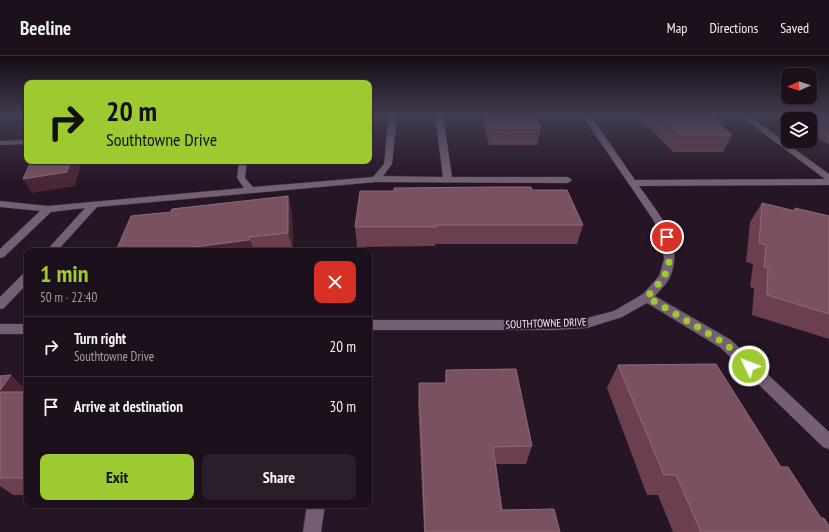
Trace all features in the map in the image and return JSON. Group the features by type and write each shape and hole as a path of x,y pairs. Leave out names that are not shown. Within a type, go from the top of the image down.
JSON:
{"street":[{"path":"376,179 388,164 390,137"},
{"path":"442,137 448,179"},
{"name":"SOUTHTOWNE DRIVE","path":"372,325 554,325 587,323 618,314 647,297 664,278 670,259 667,237 601,137"},
{"path":"773,137 829,178"},
{"path":"0,143 24,142"},
{"path":"242,164 240,178 251,191"},
{"path":"0,204 48,209 376,179 568,180"},
{"path":"632,183 829,182"},
{"path":"54,248 93,206"},
{"path":"0,255 48,209"},
{"path":"0,305 24,279"},
{"path":"647,297 726,344 829,442"},
{"path":"0,329 24,329"},
{"path":"312,532 316,508"}],"building":[{"path":"30,164 70,164 67,172 23,179"},
{"path":"531,187 532,190 567,190 583,225 436,225 436,227 355,227 360,191 394,191 394,188"},
{"path":"288,196 288,233 249,237 249,240 187,248 117,248 131,216 171,212 172,209"},
{"path":"762,203 795,211 795,208 829,216 829,314 767,295 768,268 764,267 766,245 759,243"},
{"path":"716,364 781,467 788,467 821,518 824,518 829,526 829,532 701,532 676,475 664,475 618,365"},
{"path":"516,369 532,446 493,447 502,510 554,509 560,532 425,532 419,383 446,383 446,370"},
{"path":"11,375 0,390 0,376"},
{"path":"0,392 24,392 24,478 0,478"}],"route":[{"path":"667,237 670,259 664,278 647,297 726,344 749,366"}]}
